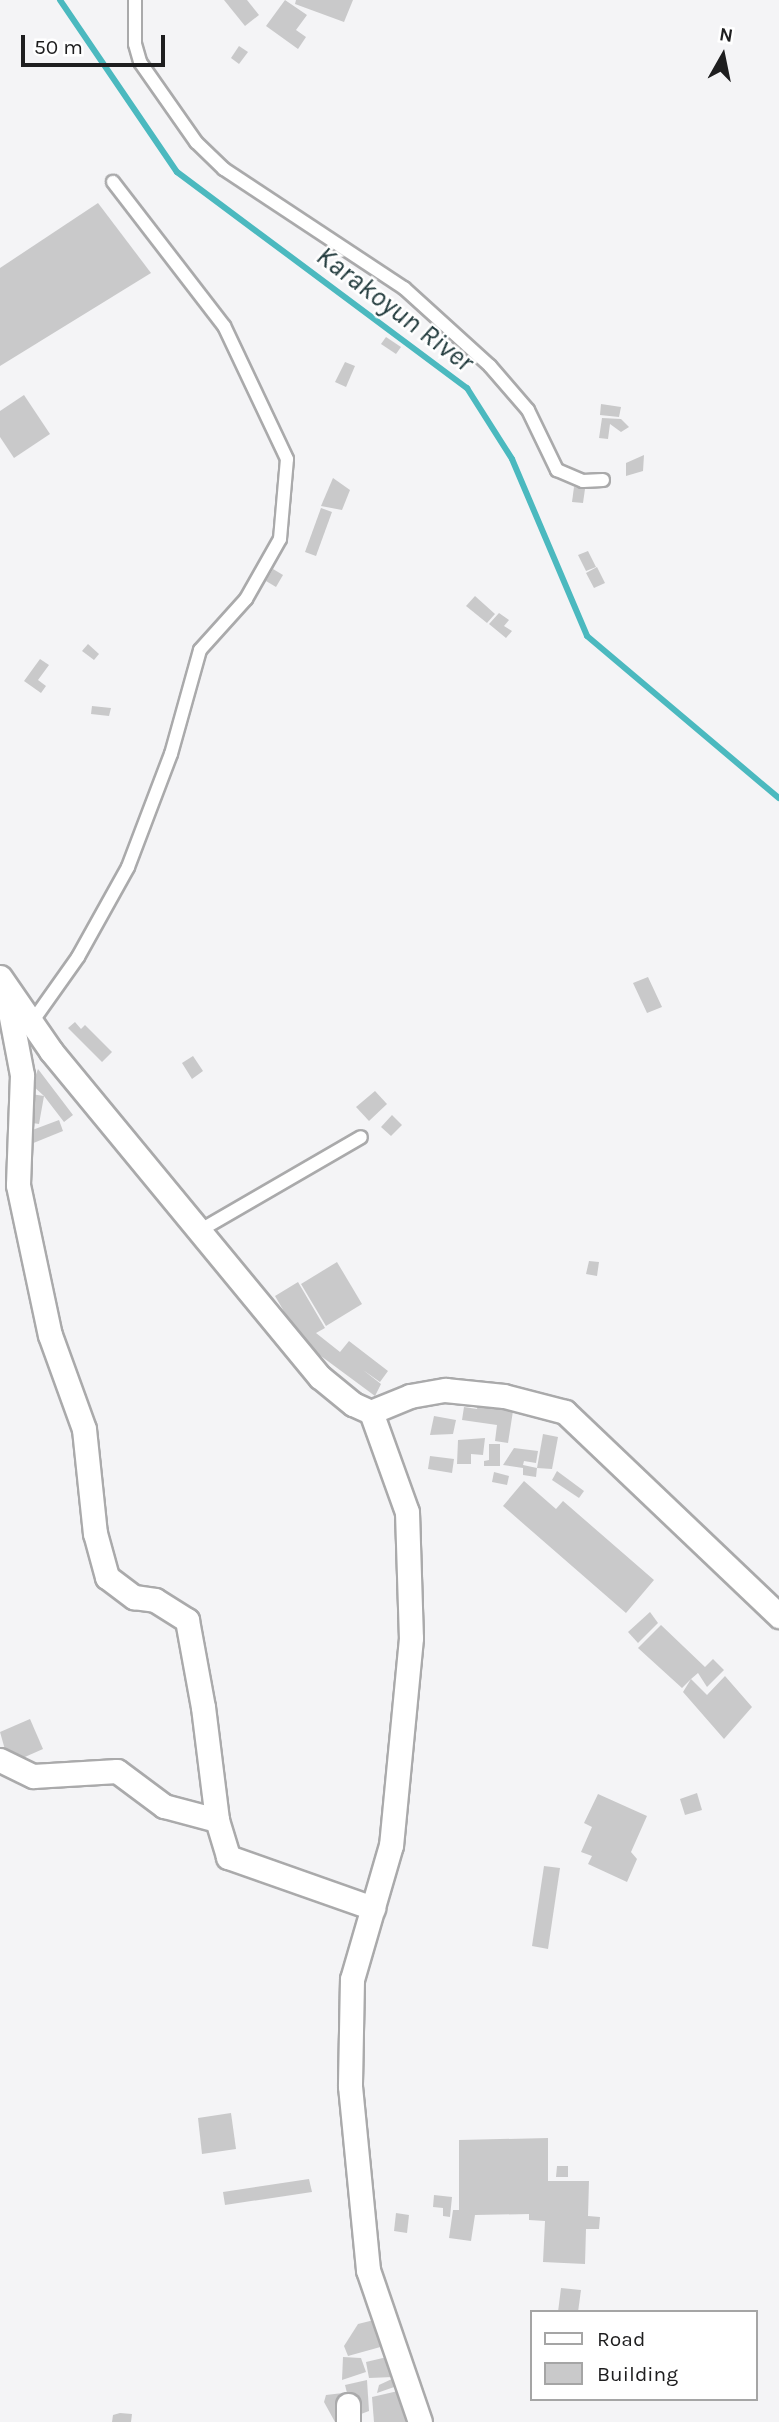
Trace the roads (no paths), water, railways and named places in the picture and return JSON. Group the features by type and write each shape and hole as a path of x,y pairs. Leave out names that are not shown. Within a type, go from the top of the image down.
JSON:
{"street":[{"path":"2,979 32,1022 320,1377 371,1412 407,1512 411,1638 391,1845 352,1979 350,2086 359,2210 368,2270 420,2422"},
{"path":"2,979 22,1075 18,1185 50,1335 84,1429 95,1533 107,1577 134,1597 155,1600 187,1620 204,1707 217,1820 228,1857 373,1908"},
{"path":"371,1412 410,1396 445,1390 504,1396 565,1412 779,1616"},
{"path":"0,1760 33,1776 117,1771 164,1805 217,1820"}],"lane":[{"path":"135,0 135,44 140,62 196,142 224,169 404,288 490,366 528,410 557,470 583,481 603,480"},
{"path":"32,1022 78,957 128,867 171,754 200,650 246,599 280,539 287,459 223,327 113,182"},
{"path":"199,1231 360,1137"}],"waterway":[{"name":"Karakoyun River","path":"60,0 177,172 467,388 512,459 587,636 779,798"}]}
